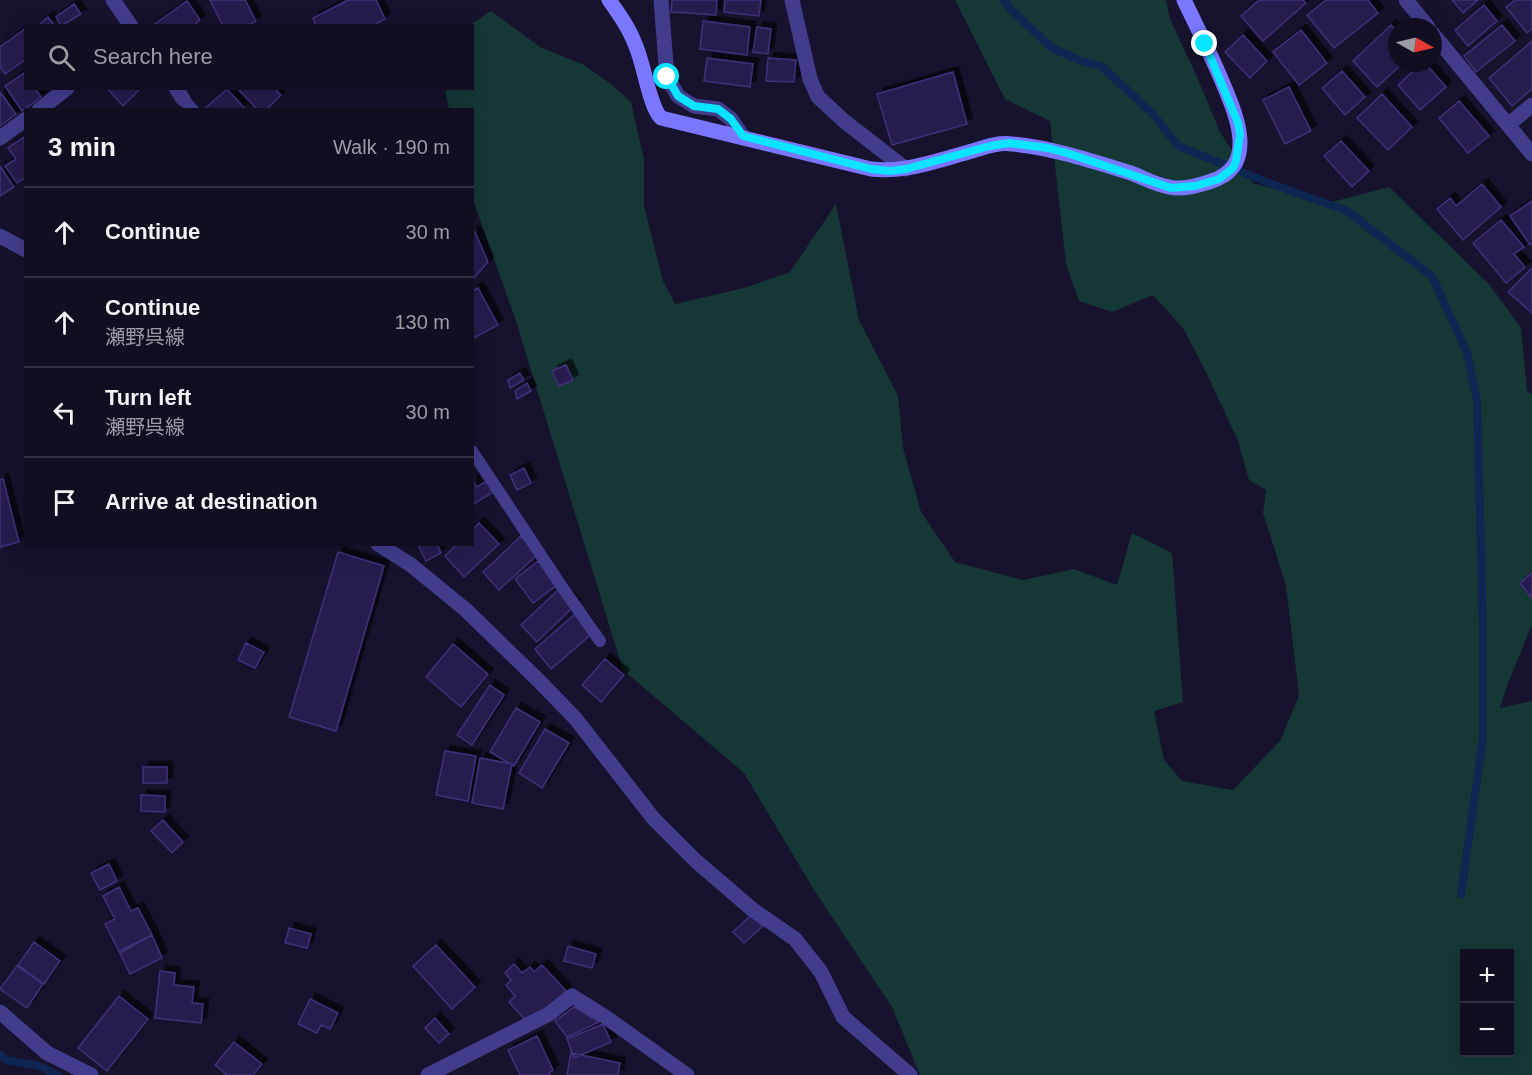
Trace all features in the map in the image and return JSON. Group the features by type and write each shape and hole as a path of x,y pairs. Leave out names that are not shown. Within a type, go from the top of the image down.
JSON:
{"main road":[{"path":"609,0 622,18 635,43 656,112 661,118 743,136 871,169 890,171 1009,143 1048,148 1171,188 1195,186 1219,179 1233,168 1240,147 1238,123 1185,0"}],"street":[{"path":"113,0 130,24"},
{"path":"661,0 667,77 678,96 694,106 718,109 731,119 743,136"},
{"path":"792,0 810,79 818,98 906,169"},
{"path":"1406,0 1421,18"},
{"path":"1442,44 1532,154"},
{"path":"42,108 64,90"},
{"path":"1508,125 1532,105"},
{"path":"0,138 24,120"},
{"path":"0,236 24,249"},
{"path":"381,546 411,565 466,610 539,681 575,718 653,818 696,861 753,910 795,939 821,972 843,1017 910,1075"},
{"path":"428,1075 549,1014 572,996 687,1075"},
{"path":"0,1012 47,1053 91,1075"}],"lane":[{"path":"474,454 600,640"}],"green space":[{"path":"955,0 1166,0 1170,19 1220,132 1253,183 1328,203 1389,187 1489,284 1521,328 1527,391 1532,394 1532,625 1500,708 1532,701 1532,1075 920,1075 892,1007 814,890 744,773 623,670 516,321 474,203 474,108 449,108 445,90 474,90 474,24 472,24 491,11 540,47 584,65 631,102 644,160 644,206 663,281 675,304 744,288 790,272 836,204 859,320 898,396 903,448 921,512 955,562 1023,580 1074,569 1117,585 1132,533 1172,553 1183,702 1154,711 1164,760 1182,781 1233,790 1280,741 1299,696 1286,585 1263,513 1266,490 1249,480 1238,441 1183,328 1153,295 1112,312 1079,301 1066,264 1050,121 1005,99"}],"building":[{"path":"210,0 245,0 256,21 251,24 222,24"},
{"path":"348,0 376,0 385,19 376,24 315,24 313,18"},
{"path":"672,0 717,0 716,15 671,12"},
{"path":"725,0 761,0 759,16 724,12"},
{"path":"1259,0 1303,0 1306,3 1263,41 1241,16"},
{"path":"1326,0 1368,0 1378,13 1334,48 1307,15"},
{"path":"1452,0 1478,0 1463,13"},
{"path":"1515,0 1532,0 1532,29 1527,33 1506,7"},
{"path":"187,1 200,20 195,24 155,24"},
{"path":"74,4 81,14 64,24 60,24 56,17"},
{"path":"1484,5 1497,21 1468,46 1455,30"},
{"path":"48,17 53,24 40,24"},
{"path":"703,21 750,27 747,55 700,49"},
{"path":"1502,25 1515,41 1476,72 1464,56"},
{"path":"757,27 771,29 768,54 753,52"},
{"path":"1388,28 1388,72 1393,72 1377,87 1353,61"},
{"path":"24,30 24,60 5,74 0,67 0,47"},
{"path":"1301,30 1327,63 1299,85 1273,52"},
{"path":"1243,35 1267,61 1250,78 1225,52"},
{"path":"1532,41 1532,89 1512,106 1489,78"},
{"path":"707,58 753,64 750,87 704,81"},
{"path":"768,58 796,60 794,82 766,81"},
{"path":"1342,71 1365,97 1345,115 1322,88"},
{"path":"953,72 967,124 892,145 877,94"},
{"path":"1412,72 1433,72 1446,87 1420,110 1398,85"},
{"path":"24,73 24,90 36,90 41,97 22,111 5,86"},
{"path":"1289,87 1311,131 1285,144 1263,100"},
{"path":"109,90 139,90 123,106"},
{"path":"228,90 244,108 205,108"},
{"path":"239,90 276,90 281,95 268,108 256,108"},
{"path":"0,92 16,114 0,126"},
{"path":"1382,94 1412,127 1388,150 1357,118"},
{"path":"1459,101 1489,136 1468,153 1439,118"},
{"path":"24,137 24,178 17,183 5,166 16,159 8,148"},
{"path":"1341,141 1369,171 1352,187 1324,156"},
{"path":"0,166 14,187 0,196"},
{"path":"1482,184 1501,207 1463,240 1437,209 1450,198 1456,206"},
{"path":"1532,201 1532,244 1530,245 1510,216"},
{"path":"1501,220 1524,247 1514,254 1525,267 1506,283 1473,243"},
{"path":"474,232 475,232 488,262 474,278"},
{"path":"1532,268 1532,313 1508,292"},
{"path":"478,288 498,325 474,338 474,290"},
{"path":"566,365 573,380 559,386 552,371"},
{"path":"520,373 524,380 510,388 508,380"},
{"path":"527,383 531,391 517,399 515,391"},
{"path":"524,468 531,483 517,490 510,475"},
{"path":"3,479 19,542 0,547 0,480"},
{"path":"488,480 495,491 474,504 474,483 477,487"},
{"path":"479,523 499,544 464,577 445,556 455,546 474,546 474,528"},
{"path":"521,536 538,554 499,590 483,572"},
{"path":"438,546 441,553 426,561 419,547"},
{"path":"338,552 384,566 336,731 289,717"},
{"path":"538,561 557,585 533,603 515,579"},
{"path":"1532,573 1532,598 1520,583"},
{"path":"559,589 575,605 537,642 521,625"},
{"path":"576,613 593,633 551,669 535,649"},
{"path":"246,643 264,652 255,668 238,660"},
{"path":"453,644 488,674 461,707 426,677"},
{"path":"605,659 624,675 601,702 582,685"},
{"path":"490,685 504,695 472,745 457,735"},
{"path":"516,708 540,722 514,766 490,752"},
{"path":"545,729 569,743 542,788 519,773"},
{"path":"445,751 476,756 468,801 436,795"},
{"path":"480,758 512,764 503,809 472,803"},
{"path":"143,767 167,767 167,783 143,783"},
{"path":"141,795 165,796 165,812 141,811"},
{"path":"163,820 183,842 172,853 151,831"},
{"path":"109,864 117,881 100,890 91,873"},
{"path":"119,887 131,911 138,908 152,935 120,953 105,924 115,919 103,896"},
{"path":"752,914 763,926 744,943 733,932"},
{"path":"289,928 311,934 307,948 285,943"},
{"path":"152,935 162,958 130,974 119,951"},
{"path":"34,942 60,961 44,984 18,965"},
{"path":"436,945 475,987 452,1009 413,966"},
{"path":"568,946 596,954 592,968 564,961"},
{"path":"514,964 522,973 530,967 534,972 542,965 566,991 530,1025 509,1002 515,996 506,985 511,980 505,973"},
{"path":"17,966 43,984 27,1008 0,989"},
{"path":"160,971 175,973 174,985 194,987 192,1003 203,1004 201,1023 155,1018"},
{"path":"119,996 148,1019 107,1071 78,1048"},
{"path":"310,999 338,1013 330,1029 321,1025 317,1033 298,1024"},
{"path":"574,1007 599,1022 567,1037 555,1021"},
{"path":"435,1018 449,1034 439,1043 425,1028"},
{"path":"603,1024 611,1042 574,1058 567,1039"},
{"path":"537,1036 553,1070 549,1073 550,1075 520,1075 508,1050"},
{"path":"234,1042 262,1064 253,1075 227,1075 215,1065"},
{"path":"571,1053 620,1063 618,1075 567,1075"}],"waterway":[{"path":"1004,0 1010,9 1052,48 1079,60 1101,66 1153,114 1178,146 1347,211 1432,276 1467,353 1477,400 1483,629 1483,738 1461,894"},
{"path":"0,1055 7,1060 39,1066 57,1075"}],"route":[{"path":"667,77 678,96 694,106 718,109 731,119 743,136 871,169 890,171 906,169 1009,143 1048,148 1103,164 1160,185 1185,188 1219,179 1233,168 1240,147 1238,123 1205,44"}]}
